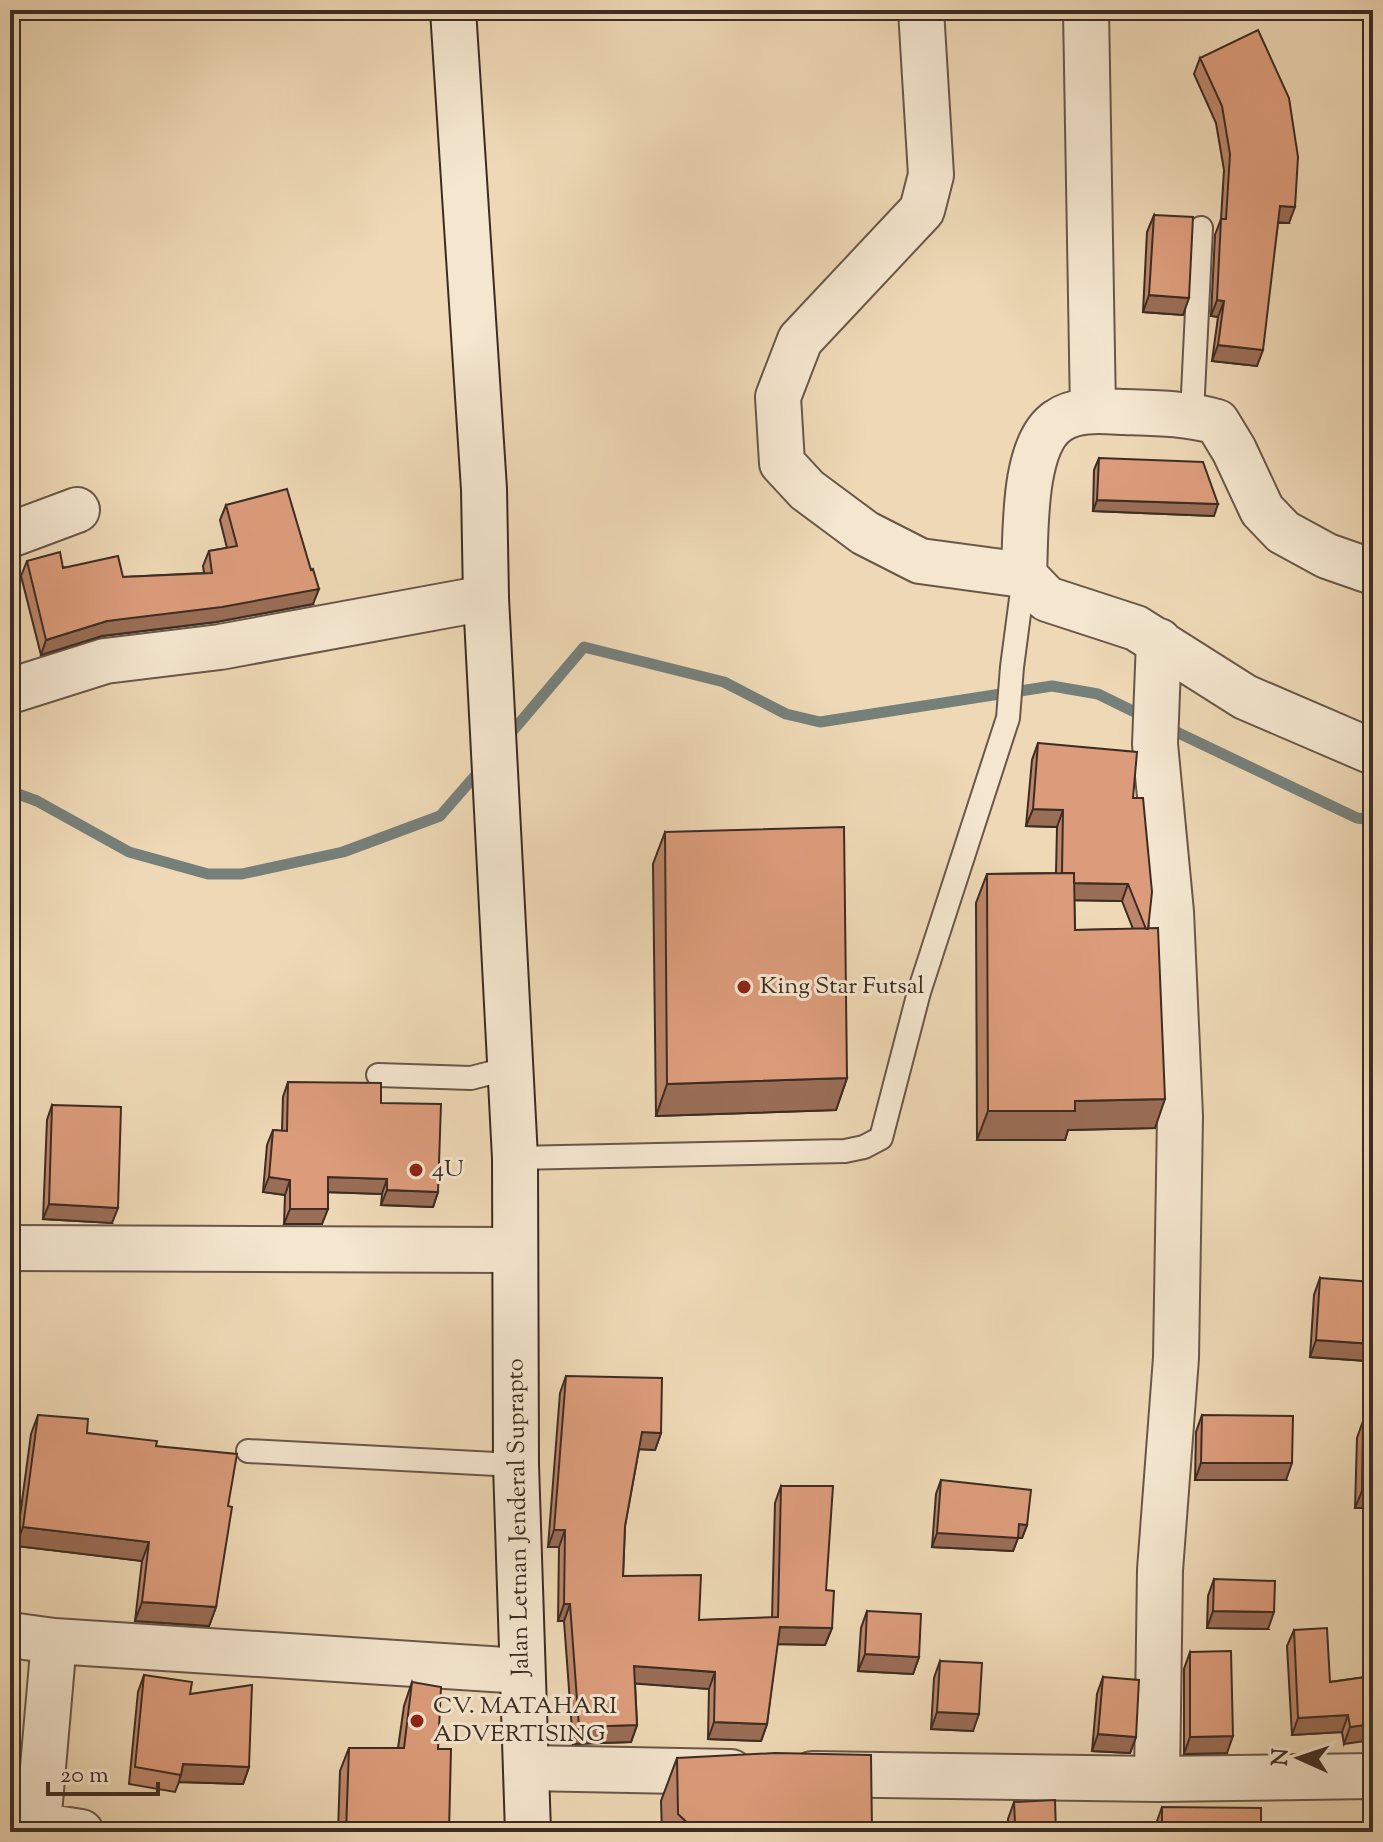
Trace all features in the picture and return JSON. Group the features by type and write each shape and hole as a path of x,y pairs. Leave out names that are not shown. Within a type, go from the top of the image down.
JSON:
{"street":[{"name":"Jalan Letnan Jenderal Suprapto","path":"453,10 484,489 486,598 515,1158 516,1465 528,1832"},
{"path":"921,10 931,175 922,210 800,340 778,397 782,463 807,490 865,533 920,561 1024,575 1047,599 1124,623 1159,641 1208,676 1245,697 1373,752"},
{"path":"1086,10 1093,411"},
{"path":"1024,575 1027,512 1034,462 1041,441 1059,420 1072,414 1093,411 1192,414 1217,422 1262,510 1283,532 1327,556 1373,572"},
{"path":"10,535 77,510"},
{"path":"10,691 105,661 220,647 486,598"},
{"path":"1157,1779 1160,1570 1176,1358 1180,1116 1171,912 1155,744 1159,641"},
{"path":"10,1248 515,1250"},
{"path":"10,1635 54,1641 522,1671"},
{"path":"54,1641 24,1823 81,1832"},
{"path":"527,1768 1157,1779 1373,1776"}],"lane":[{"path":"1192,414 1201,228"},
{"path":"515,1158 845,1151 864,1147 881,1138 919,992 1008,718 1024,575"},
{"path":"378,1075 471,1078 510,1068"},
{"path":"248,1451 516,1465"}],"building":[{"path":"1258,30 1289,98 1298,157 1295,207 1280,206 1263,350 1218,345 1224,301 1217,300 1221,219 1226,219 1230,154 1222,106 1200,58"},
{"path":"1154,215 1193,217 1189,298 1149,295"},
{"path":"1099,458 1203,462 1218,504 1097,500"},
{"path":"287,489 319,589 222,607 107,621 46,640 27,561 60,552 63,568 118,556 123,577 212,573 209,551 237,546 226,505"},
{"path":"1038,743 1137,752 1133,798 1143,798 1152,892 1148,929 1128,884 1074,883 1074,873 1062,873 1063,810 1033,809"},
{"name":"King Star Futsal","path":"844,827 847,1078 667,1084 665,832"},
{"path":"1074,873 1075,930 1158,928 1165,1099 1075,1101 1075,1111 988,1111 987,874"},
{"path":"288,1082 381,1083 381,1103 441,1104 438,1192 387,1190 387,1179 328,1177 328,1209 290,1209 290,1180 269,1177 273,1130 287,1131"},
{"path":"52,1105 121,1107 118,1208 49,1204"},
{"path":"1320,1278 1373,1282 1373,1344 1316,1340"},
{"path":"566,1376 662,1378 661,1433 642,1432 625,1526 623,1576 701,1575 699,1620 778,1617 781,1486 833,1486 826,1590 834,1591 832,1628 780,1627 767,1724 714,1722 715,1672 634,1666 637,1725 579,1727 570,1604 564,1604 565,1530 554,1530"},
{"path":"38,1415 88,1419 87,1433 157,1441 156,1446 237,1454 216,1607 142,1602 149,1542 23,1527"},
{"path":"1202,1415 1293,1416 1292,1463 1201,1463"},
{"path":"1363,1421 1373,1421 1373,1491 1362,1491"},
{"path":"941,1480 1031,1490 1027,1525 1019,1524 1018,1538 937,1533"},
{"path":"1214,1579 1275,1581 1274,1612 1213,1611"},
{"path":"867,1611 921,1614 919,1657 865,1654"},
{"path":"1327,1628 1330,1682 1373,1676 1373,1724 1350,1727 1348,1715 1298,1718 1294,1630"},
{"path":"1231,1651 1233,1736 1190,1737 1190,1652"},
{"path":"940,1661 982,1663 979,1714 937,1712"},
{"path":"144,1675 192,1682 190,1694 252,1685 249,1767 183,1764 181,1775 135,1767"},
{"path":"1103,1677 1139,1680 1136,1737 1098,1734"},
{"path":"412,1682 441,1687 438,1749 451,1749 449,1832 346,1832 349,1748 404,1748"},
{"path":"775,1753 871,1755 872,1832 697,1832 678,1814 677,1758"},
{"path":"1055,1800 1056,1832 937,1832 937,1822 1015,1823 1014,1802"},
{"path":"1162,1807 1261,1808 1261,1832 1162,1832"}],"waterway":[{"path":"505,740 584,647 724,682 786,714 820,722 1052,686 1098,694 1147,718"},
{"path":"1166,727 1357,818 1373,820"},
{"path":"10,791 37,801 129,852 208,874 242,874 343,852 440,816 481,769"}],"place":[{"name":"King Star Futsal","path":"744,987"},
{"name":"4U","path":"416,1170"},
{"name":"CV. MATAHARI ADVERTISING","path":"417,1721"}]}
